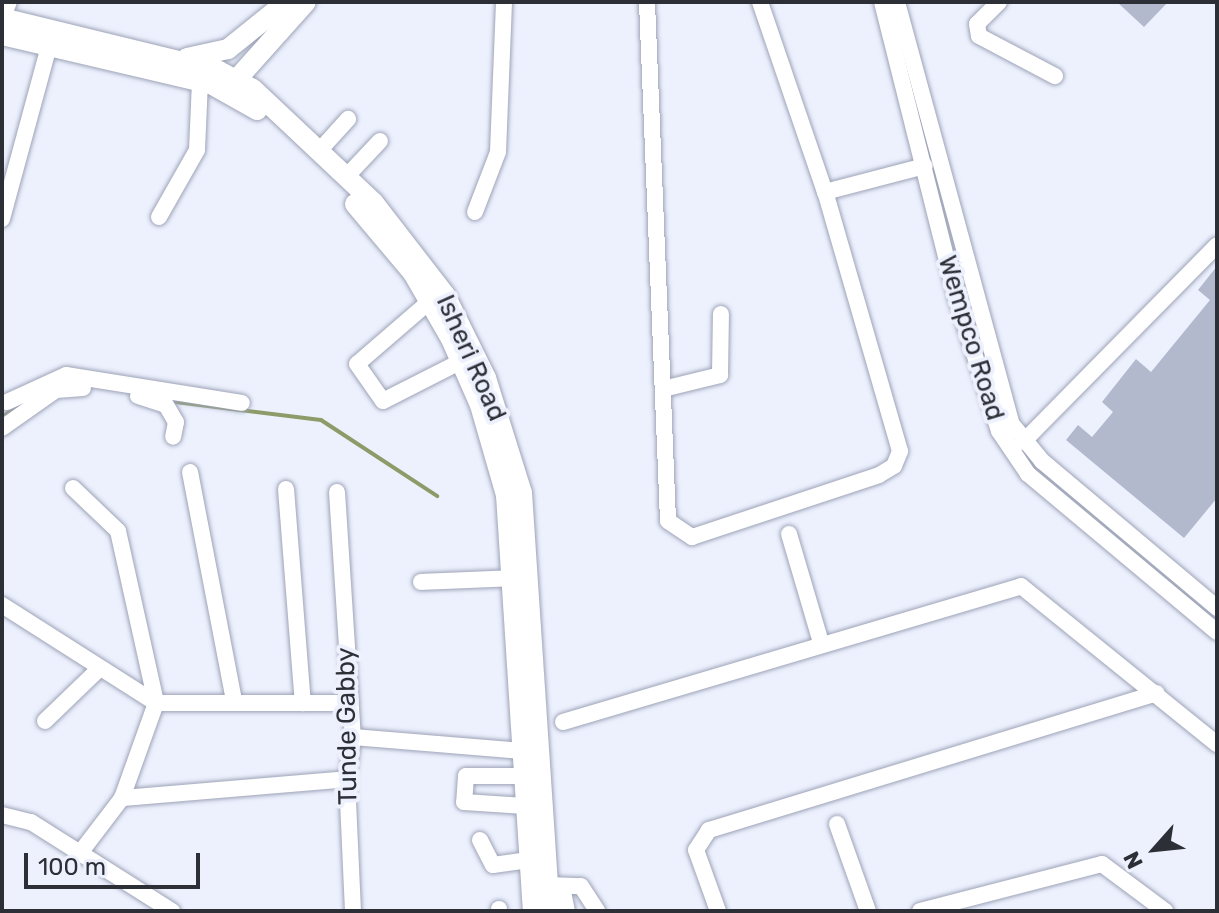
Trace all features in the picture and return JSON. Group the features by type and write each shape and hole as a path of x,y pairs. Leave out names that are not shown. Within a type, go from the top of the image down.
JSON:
{"main road":[{"path":"218,81 306,2"},
{"path":"218,81 286,3"},
{"path":"167,58 214,56 286,3"},
{"name":"Isheri Road","path":"2,18 167,58 218,81 320,150 399,231 445,295 508,443 530,561 555,886 550,911"},
{"name":"Isheri Road","path":"2,35 218,81 269,120 364,212 430,301 462,361 506,495 515,578 533,911"}],"street":[{"path":"2,18 9,2"},
{"path":"475,212 498,152 504,2"},
{"path":"648,2 668,521 682,535 782,508 894,466 900,451 825,192 760,2"},
{"name":"Wempco Road","path":"882,2 925,166 964,295 994,377 1023,442 1217,608"},
{"name":"Wempco Road","path":"897,2 984,393 1013,456 1217,632"},
{"path":"999,2 977,24 979,36 1055,76"},
{"path":"2,219 49,46"},
{"path":"159,217 197,150 218,81"},
{"path":"320,150 348,119"},
{"path":"347,176 380,141"},
{"path":"825,192 925,166"},
{"path":"1023,442 1217,245"},
{"path":"430,301 357,364 383,401 462,361"},
{"path":"663,389 720,375 721,314"},
{"path":"2,428 10,405 66,375 242,403"},
{"path":"10,405 69,386 131,394 166,405 176,422 173,437"},
{"path":"190,472 234,700"},
{"path":"73,488 118,531 156,703 122,798 80,853"},
{"path":"286,489 303,703"},
{"name":"Tunde Gabby","path":"337,492 353,737 347,779 353,911"},
{"path":"789,534 821,643"},
{"path":"421,582 515,578"},
{"path":"563,722 1021,586 1217,744"},
{"path":"2,605 97,671 156,703 234,700 349,703"},
{"path":"45,721 97,671"},
{"path":"718,911 696,850 709,830 1156,693"},
{"path":"353,737 522,751"},
{"path":"524,776 466,776 464,802 525,806"},
{"path":"122,798 347,779"},
{"path":"2,815 31,822 172,911"},
{"path":"837,824 868,911"},
{"path":"480,840 493,865 529,860"},
{"path":"920,911 1102,864 1165,911"},
{"path":"567,911 555,886 584,888 597,911"}],"building":[{"path":"1117,2 1168,2 1144,27"},
{"path":"1217,266 1217,498 1184,538 1066,440 1078,425 1092,437 1113,412 1102,402 1136,359 1151,372 1210,300 1198,290"}],"waterway":[{"path":"168,401 321,420 437,496"},
{"path":"2,417 20,404"}]}
